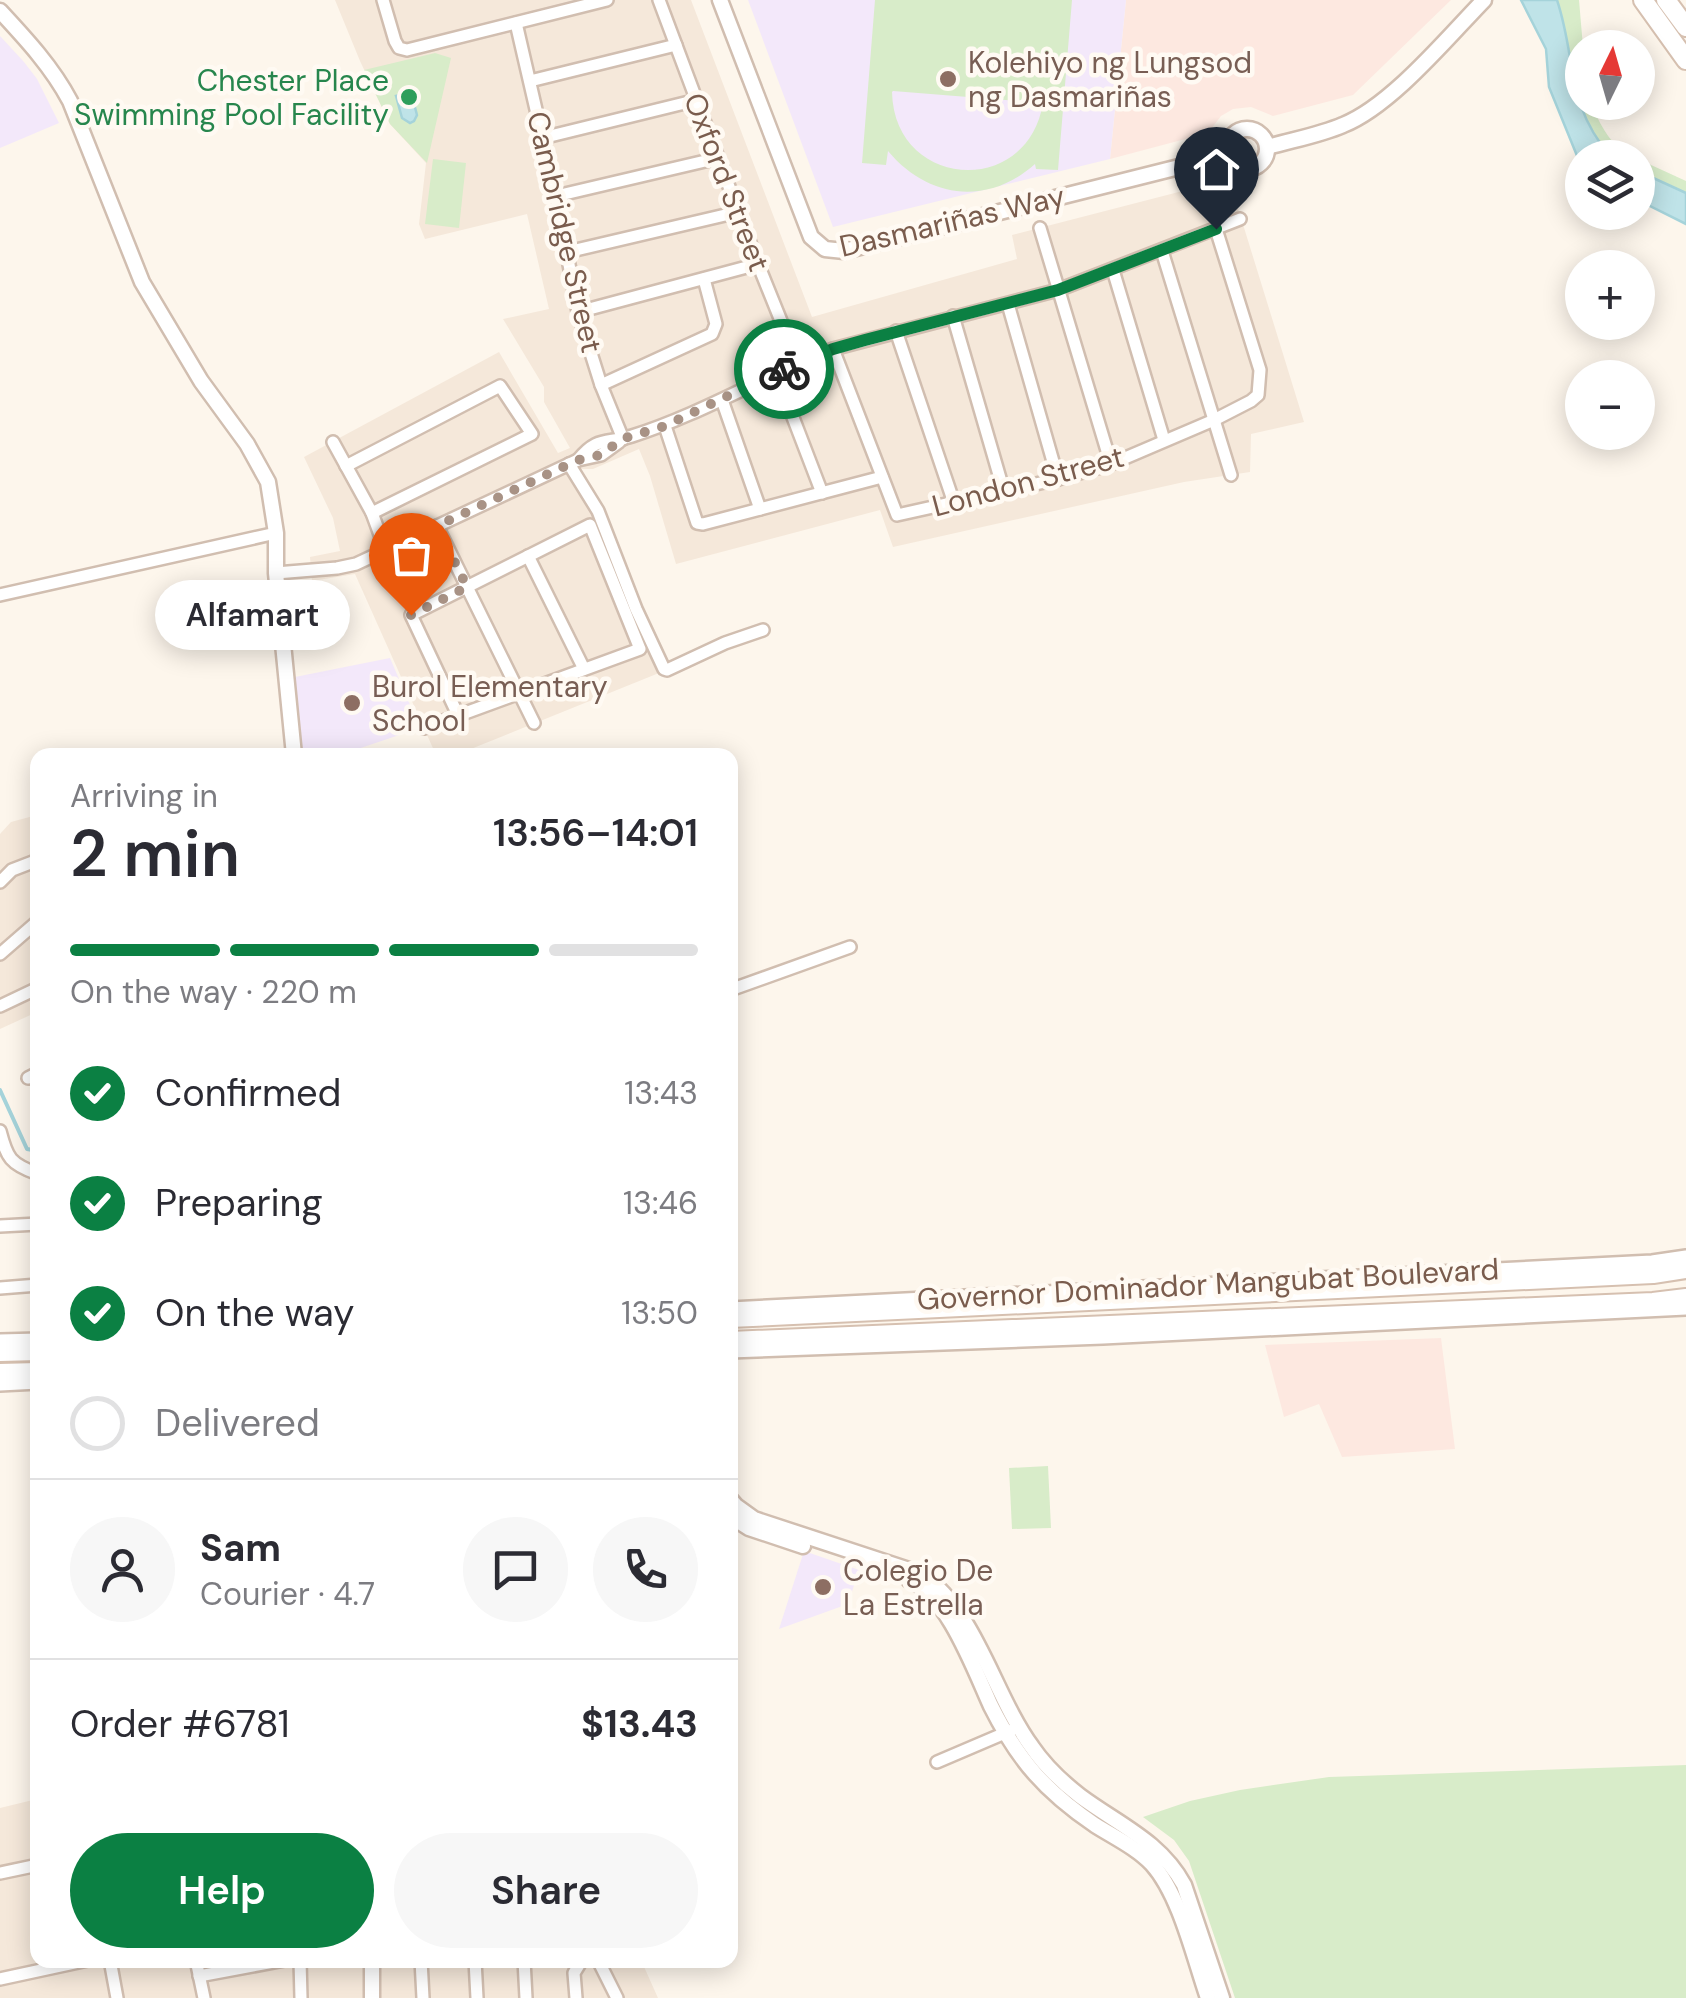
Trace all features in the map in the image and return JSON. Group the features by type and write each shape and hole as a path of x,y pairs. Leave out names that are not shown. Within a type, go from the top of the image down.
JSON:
{"main road":[{"path":"1643,0 1686,60"},
{"path":"1666,0 1686,27"},
{"name":"Governor Dominador Mangubat Boulevard","path":"738,1318 1653,1274 1686,1269"},
{"name":"Governor Dominador Mangubat Boulevard","path":"738,1341 1686,1298"},
{"path":"940,1308 941,1332"},
{"path":"0,1352 30,1351"},
{"path":"0,1373 30,1372"}],"street":[{"path":"383,0 394,40 399,48 407,50 607,0"},
{"name":"Oxford Street","path":"659,0 798,363"},
{"name":"Dasmariñas Way","path":"720,0 811,237 825,250 844,251 1227,155"},
{"path":"1268,147 1343,125 1371,110 1484,1"},
{"path":"0,11 47,63 70,101 142,282 268,482 276,533 276,572 293,748"},
{"name":"Cambridge Street","path":"516,23 578,312 622,439"},
{"path":"530,81 676,44"},
{"path":"542,138 697,100"},
{"path":"1246,129 1263,136 1268,147 1260,166 1247,170 1235,166 1227,155 1230,138 1246,129"},
{"path":"556,196 718,158"},
{"path":"567,252 738,212"},
{"path":"276,572 356,564 573,462 596,444 665,426 833,349 1058,290 1240,219"},
{"path":"1040,228 1111,464"},
{"name":"London Street","path":"882,477 896,515 1111,464 1252,401 1258,395 1260,370 1216,229"},
{"path":"1162,250 1231,475"},
{"path":"578,312 758,264"},
{"path":"1113,270 1164,440"},
{"path":"601,385 712,334 716,324 704,279"},
{"path":"1008,304 1058,479"},
{"path":"953,316 1004,492"},
{"path":"896,331 954,503"},
{"path":"665,426 697,523 882,477 833,349"},
{"path":"776,373 822,493"},
{"path":"346,466 500,386 532,434 372,514"},
{"path":"722,400 760,509"},
{"path":"333,442 372,514 386,551"},
{"path":"573,462 598,511 664,669 763,630"},
{"path":"424,728 640,649 590,525 411,615 458,715"},
{"path":"437,526 534,723"},
{"path":"0,594 276,533"},
{"path":"528,556 584,669"},
{"path":"0,882 12,870 30,863"},
{"path":"0,954 30,928"},
{"path":"738,987 850,947"},
{"path":"0,1006 30,992"},
{"path":"0,1131 6,1155 20,1168"},
{"path":"1,1168 30,1171"},
{"path":"0,1226 30,1224"},
{"name":"Governor Dominador Mangubat Boulevard","path":"738,1308 1652,1261 1686,1256"},
{"path":"0,1288 30,1285"},
{"name":"Governor Dominador Mangubat Boulevard","path":"738,1352 1686,1309"},
{"path":"0,1340 30,1339"},
{"path":"0,1385 30,1384"},
{"path":"738,1507 754,1519 921,1574 936,1585 968,1628 1030,1746 1056,1776 1170,1861 1184,1885 1222,1998"},
{"path":"738,1521 918,1583 929,1592 956,1633 1018,1754 1045,1786 1149,1860 1161,1875 1172,1893 1208,1998"},
{"path":"937,1762 1020,1727"},
{"path":"0,1873 30,1867"},
{"path":"0,1978 49,1968"},
{"path":"111,1968 117,1998"},
{"path":"198,1968 204,1998"},
{"path":"200,1976 238,1968"},
{"path":"300,1968 302,1998"},
{"path":"372,1968 372,1998"},
{"path":"421,1968 423,1998"},
{"path":"475,1968 477,1998"},
{"path":"524,1968 526,1998"},
{"path":"576,1998 577,1968"},
{"path":"602,1968 618,1998"}],"shaded area":[{"path":"335,0 691,0 812,317 1017,259 1012,235 1229,179 1304,422 1251,434 1250,472 1184,482 893,547 880,510 676,564 639,449 593,469 581,469 568,477 594,513 659,673 473,748 433,748 355,574 312,581 310,557 340,551 333,518 304,457 499,352 558,453 570,448 544,402 544,387 503,319 549,309 527,214 425,239 419,224 426,163 390,124"},
{"name":"Kolehiyo ng Lungsod ng Dasmariñas","path":"748,0 1126,0 1110,159 833,227"},
{"path":"1126,0 1451,0 1353,95 1273,116 1251,107 1233,109 1221,116 1208,133 1110,159"},
{"path":"0,36 37,79 59,123 0,148"},
{"name":"Burol Elementary School","path":"390,658 420,728 361,748 302,748 290,678"},
{"path":"30,817 30,1015 0,1029 0,834 11,822"},
{"path":"1441,1338 1455,1449 1342,1457 1319,1404 1284,1417 1265,1345"},
{"name":"Colegio De La Estrella","path":"804,1551 859,1570 848,1604 779,1629"},
{"path":"30,1801 30,1968 645,1968 658,1998 0,1998 0,1808"}],"green space":[{"path":"875,0 1072,0 1058,170 1036,169 1035,164 998,186 959,191 921,179 888,151 886,165 862,163","holes":["893,91 1043,103 1032,134 1013,155 989,167 962,170 936,163 914,148 898,124"]},
{"path":"1557,0 1579,0 1582,30 1565,30 1565,39"},
{"name":"Chester Place Swimming Pool Facility","path":"435,53 451,58 427,163 390,124 364,70"},
{"path":"1587,120 1599,120 1611,140 1596,138"},
{"path":"433,159 466,163 459,228 425,224"},
{"path":"1655,167 1686,181 1686,193 1655,179"},
{"path":"1048,1466 1051,1528 1012,1529 1009,1468"},
{"path":"1686,1765 1686,1998 1235,1998 1189,1861 1174,1840 1143,1817 1240,1790 1329,1777"}],"water":[{"path":"1521,0 1557,0 1565,33 1565,120 1587,120 1598,140 1571,140 1549,87 1546,49"},
{"path":"411,92 417,115 410,123 402,118 396,96"},
{"path":"1655,179 1686,193 1686,224 1655,208"}],"waterway":[{"path":"0,1090 30,1150"}],"way so far":[{"path":"411,615 467,587 437,526 578,460 595,458 622,439 665,426 784,369"}],"place":[{"name":"Kolehiyo ng Lungsod ng Dasmariñas","path":"948,79"},
{"name":"Chester Place Swimming Pool Facility","path":"409,97"},
{"name":"Alfamart","path":"411,615"},
{"name":"Burol Elementary School","path":"352,703"},
{"name":"Colegio De La Estrella","path":"823,1587"}],"route":[{"path":"784,369 833,349 1058,290 1216,229"}]}
